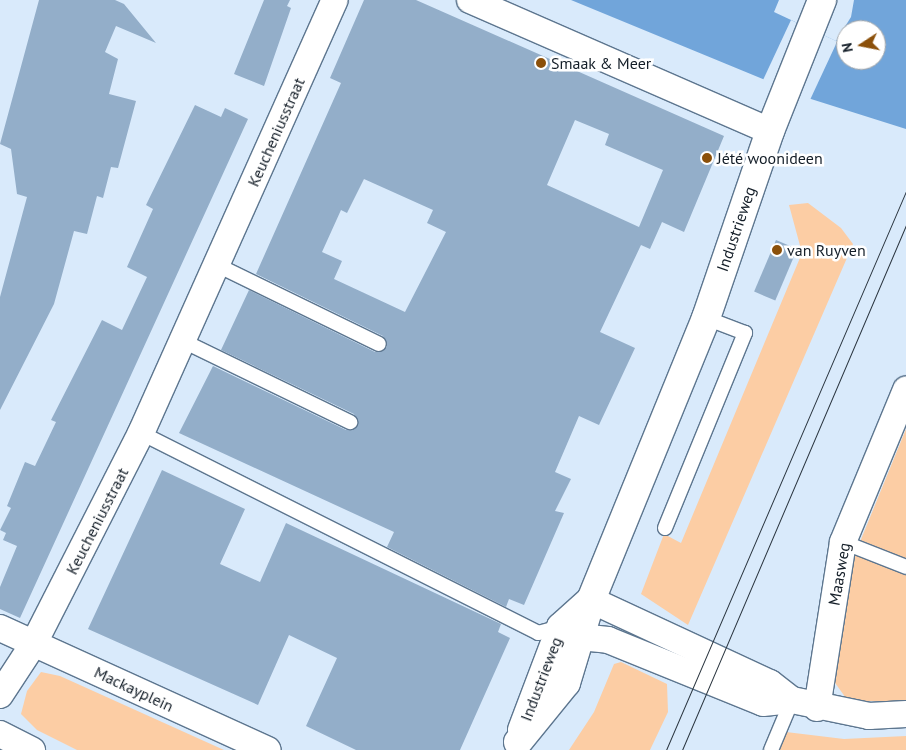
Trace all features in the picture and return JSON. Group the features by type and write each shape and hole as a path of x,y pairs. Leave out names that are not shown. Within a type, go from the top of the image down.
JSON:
{"main road":[{"path":"813,30 822,0"},
{"path":"813,30 832,0"},
{"name":"Industrieweg","path":"516,746 561,692 571,632 591,600 706,318 770,131 813,30"}],"street":[{"name":"Keucheniusstraat","path":"0,695 34,643 142,433 335,0"},
{"path":"470,0 770,131"},
{"name":"Maasweg","path":"818,708 843,542 906,390"},
{"path":"591,600 770,683 792,700 818,708 869,716 906,714"},
{"name":"Mackayplein","path":"0,628 268,750"},
{"path":"571,632 608,640 762,703 792,700"},
{"path":"0,734 32,750"}],"lane":[{"path":"217,264 379,344"},
{"path":"665,528 745,333 706,318"},
{"path":"182,342 350,422"},
{"path":"142,433 538,633 571,632"},
{"path":"843,542 906,567"},
{"path":"771,750 792,700"}],"shaded area":[{"path":"808,203 841,228 853,244 688,625 641,594 664,534 681,543 802,253 789,205"},
{"path":"906,429 906,701 848,701 833,680 853,559"},
{"path":"621,662 667,684 668,712 650,750 569,750 594,712 614,664"},
{"path":"41,672 60,676 224,750 77,750 37,730 21,714 27,691"},
{"path":"786,732 844,739 906,736 906,750 777,750"}],"water":[{"path":"571,0 779,0 774,12 836,41 836,70 886,70 886,20 849,20 854,0 906,0 906,129 811,99"}],"pier":[{"path":"791,20 836,41 809,102 763,81"}],"building":[{"path":"39,0 115,0 124,4 156,43 116,26 105,52 118,59 109,94 136,101 118,168 111,167 103,198 97,196 87,234 74,231 54,304 0,410 0,297 27,197 17,194 11,149 0,144"},
{"path":"264,0 290,0 287,6 291,8 264,86 234,74"},
{"path":"364,0 416,0 724,136 684,232 662,222 650,249 641,245 600,332 635,348 599,425 579,416 555,472 571,479 555,511 564,513 524,605 509,599 506,607 387,547 394,532 179,433 213,366 346,430 358,425 354,414 221,350 249,290 375,352 387,347 383,336 256,274 341,83 330,78","holes":["575,120 609,134 605,145 663,170 639,227 547,185","364,179 433,210 427,223 446,232 405,312 334,279 342,261 322,252 341,210 347,213"]},
{"path":"195,105 221,117 225,108 248,119 20,618 0,609 0,587 17,546 3,540 6,533 0,530 11,508 7,506 25,462 35,466 56,422 51,420 102,320 122,330 147,277 127,267 153,209 146,205"},
{"path":"776,240 797,249 775,301 754,292"},
{"path":"162,470 245,509 220,564 260,582 286,523 501,624 498,632 510,638 460,750 356,750 306,726 337,658 289,635 258,705 88,629"}],"tram line":[{"path":"666,750 906,191"},
{"path":"682,750 906,225"}],"place":[{"name":"Smaak & Meer","path":"541,63"},
{"name":"Jété woonideen","path":"707,158"},
{"name":"van Ruyven","path":"777,250"}]}
